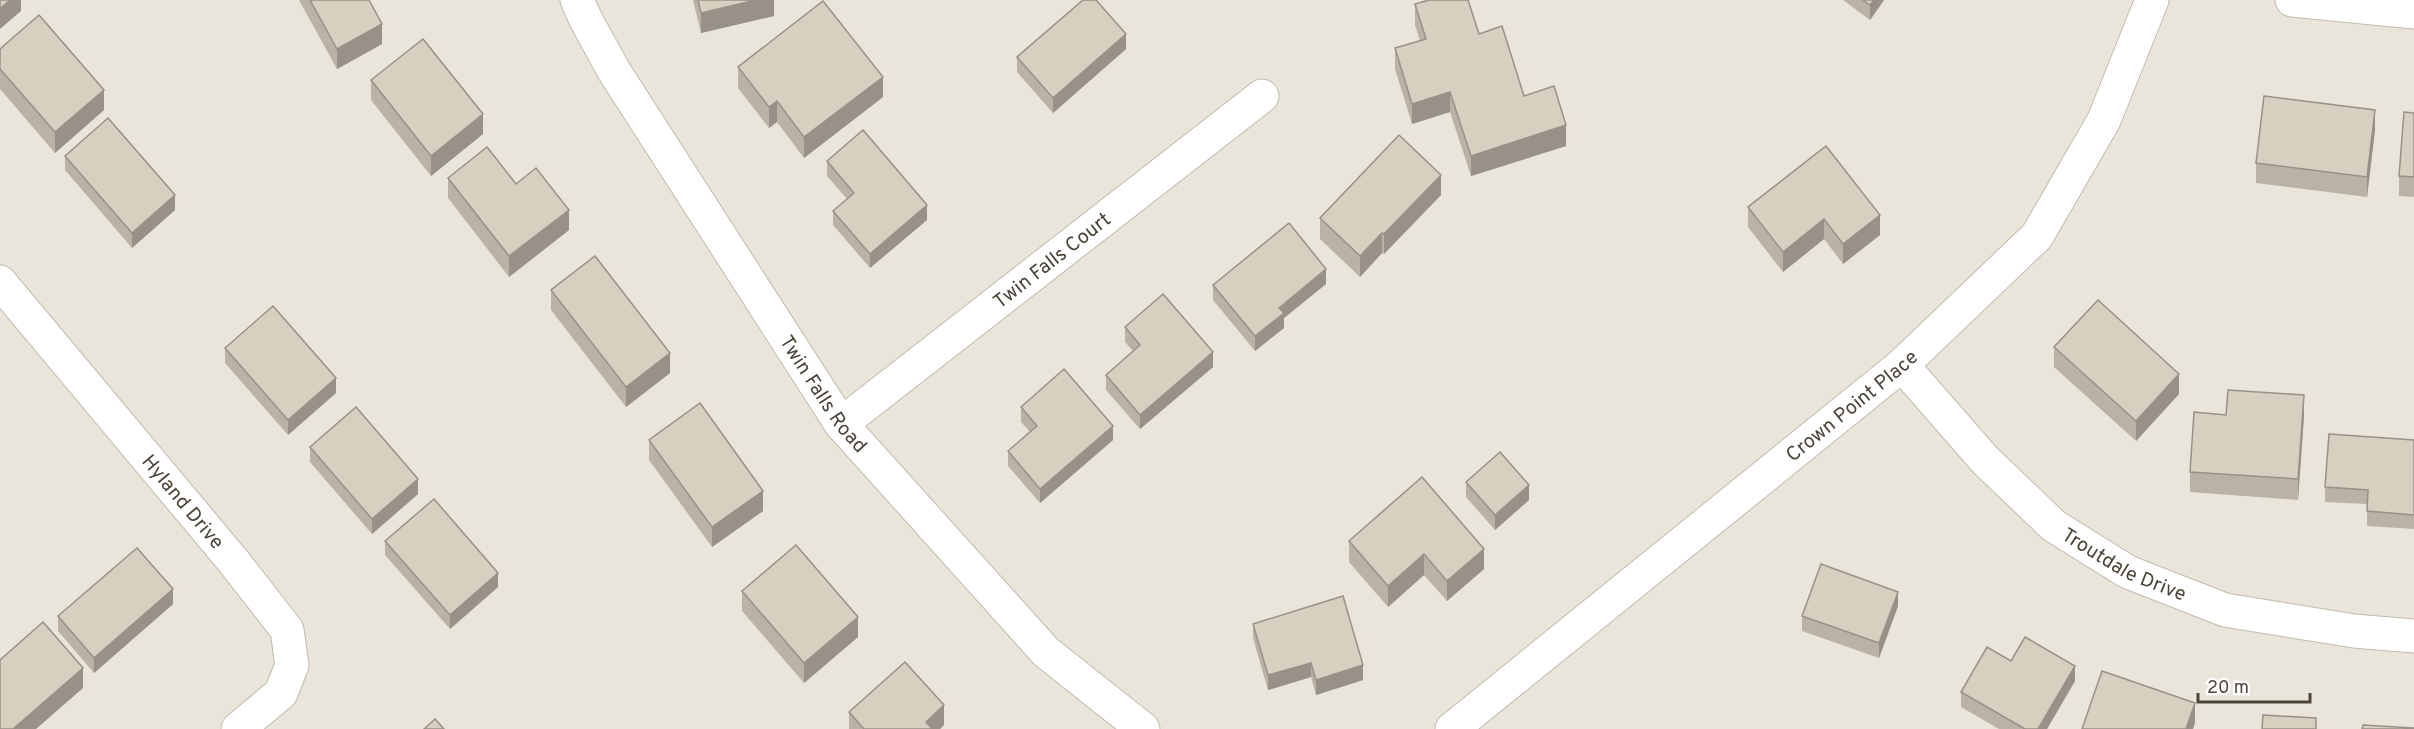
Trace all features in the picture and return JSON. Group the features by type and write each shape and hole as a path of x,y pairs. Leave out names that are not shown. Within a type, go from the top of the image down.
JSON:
{"street":[{"name":"Twin Falls Road","path":"578,0 585,20 614,71 841,424 1046,652 1143,729"},
{"name":"Crown Point Place","path":"1452,729 1902,366 2037,236 2104,120 2152,0"},
{"path":"2292,0 2414,12"},
{"name":"Twin Falls Court","path":"841,424 1262,96"},
{"name":"Hyland Drive","path":"0,282 234,562 287,630 292,665 281,693 238,729"},
{"name":"Troutdale Drive","path":"1902,366 1984,460 2054,526 2128,572 2225,610 2354,631 2414,636"}],"shaded area":[{"path":"0,0 2414,0 2414,729 0,729"}],"building":[{"path":"0,0 10,0 0,9"},
{"path":"310,0 369,0 382,24 337,49"},
{"path":"698,0 756,0 701,13"},
{"path":"1083,0 1096,0 1126,34 1053,98 1017,57"},
{"path":"1429,0 1468,0 1479,34 1502,26 1524,96 1554,86 1566,125 1471,156 1450,92 1412,104 1395,48 1426,39 1415,4"},
{"path":"1863,0 1874,0 1870,5"},
{"path":"823,1 883,77 804,137 777,101 769,107 738,67"},
{"path":"39,15 104,90 55,132 0,69 0,49"},
{"path":"423,39 483,114 431,156 371,80"},
{"path":"2264,96 2375,110 2367,177 2256,163"},
{"path":"2404,112 2414,113 2414,177 2399,176"},
{"path":"108,118 175,195 132,233 65,156"},
{"path":"863,130 927,205 870,254 833,211 854,193 827,161"},
{"path":"1399,135 1441,175 1360,256 1320,218"},
{"path":"1826,146 1880,215 1843,244 1824,219 1783,252 1748,207"},
{"path":"487,147 516,184 536,168 569,210 509,256 448,178"},
{"path":"1289,223 1326,269 1279,308 1284,313 1255,336 1213,285"},
{"path":"595,256 670,353 626,387 551,290"},
{"path":"1163,294 1213,352 1140,415 1106,375 1140,345 1125,327"},
{"path":"2098,300 2179,374 2136,421 2054,347"},
{"path":"273,306 336,378 288,420 225,348"},
{"path":"1064,369 1113,426 1040,489 1008,451 1037,426 1021,407"},
{"path":"2228,390 2304,395 2298,479 2190,472 2194,412 2226,415"},
{"path":"700,403 763,491 712,527 649,440"},
{"path":"356,407 418,479 372,519 310,447"},
{"path":"2329,434 2414,440 2414,515 2367,511 2368,490 2325,487"},
{"path":"1500,452 1529,485 1495,515 1466,482"},
{"path":"1422,477 1484,549 1447,581 1424,554 1388,586 1349,541"},
{"path":"434,499 498,573 450,615 385,541"},
{"path":"796,545 858,617 804,663 742,591"},
{"path":"137,548 173,589 94,658 58,616"},
{"path":"1821,564 1898,592 1879,643 1802,616"},
{"path":"1343,596 1363,665 1316,680 1311,663 1268,675 1253,624"},
{"path":"43,622 83,668 13,729 0,729 0,660"},
{"path":"2025,637 2075,666 2038,729 2025,729 1961,692 1987,647 2011,661"},
{"path":"905,662 944,705 926,722 932,729 864,729 849,712"},
{"path":"2102,671 2195,703 2186,729 2082,729"},
{"path":"2263,715 2316,718 2316,729 2262,729"},
{"path":"435,719 444,729 424,729"},
{"path":"2363,725 2414,728 2414,729 2362,729"}]}
